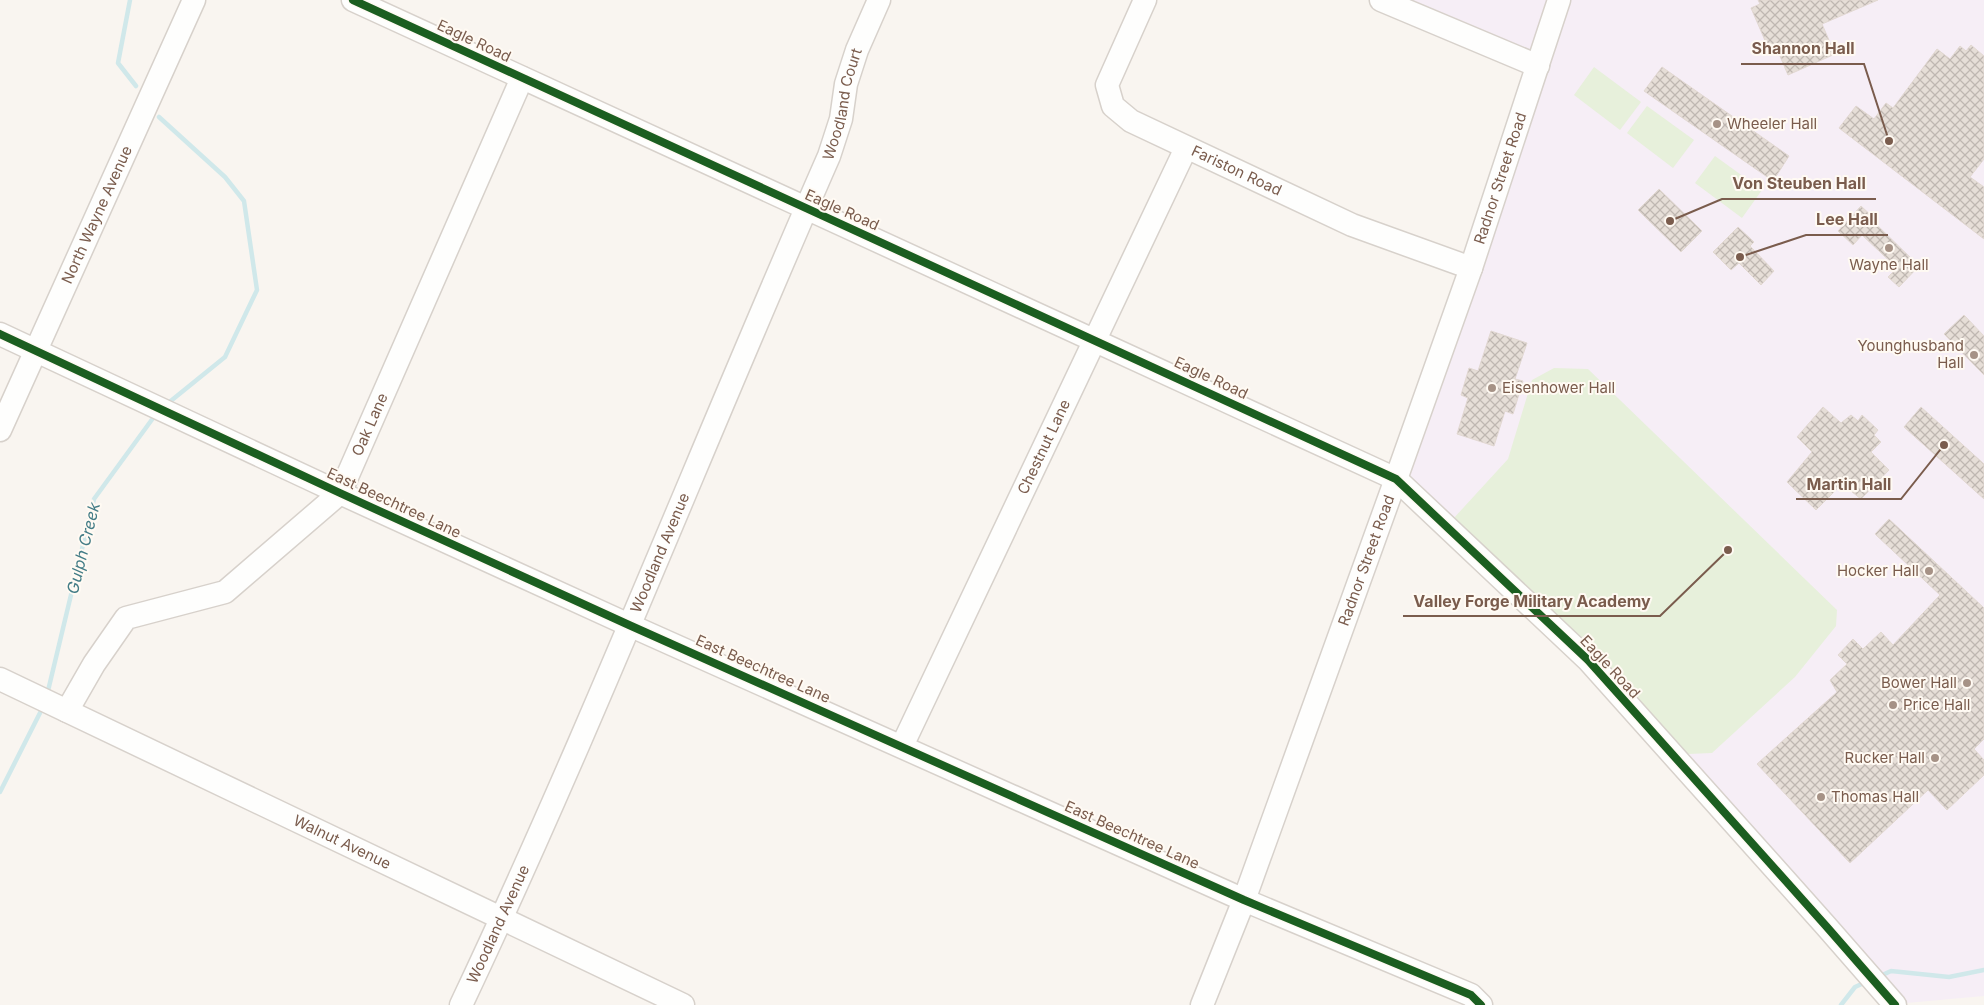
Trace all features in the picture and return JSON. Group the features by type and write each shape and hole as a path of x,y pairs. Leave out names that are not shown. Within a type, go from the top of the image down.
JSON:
{"street":[{"name":"North Wayne Avenue","path":"0,430 194,0"},
{"name":"Eagle Road","path":"353,0 1396,479 1588,660 1895,1005"},
{"name":"Woodland Court","path":"806,209 830,156 841,119 846,84 857,50 879,0"},
{"name":"Fariston Road","path":"1145,0 1108,86 1112,106 1131,121 1352,225 1471,268"},
{"path":"1381,0 1538,66"},
{"name":"Radnor Street Road","path":"1202,1005 1244,900 1471,268 1559,0"},
{"name":"Oak Lane","path":"67,711 94,664 126,618 225,592 340,494 522,78"},
{"name":"Chestnut Lane","path":"902,746 1186,148"},
{"name":"Woodland Avenue","path":"461,1005 502,918 630,625 806,209"},
{"name":"East Beechtree Lane","path":"0,334 340,494 1244,900 1471,995 1481,1005"},
{"name":"Walnut Avenue","path":"0,679 683,1005"}],"shaded area":[{"path":"1384,0 1984,0 1984,996 1895,1004 1692,777 1396,479 1538,66"}],"green space":[{"path":"1594,67 1641,102 1620,130 1574,95"},
{"path":"1647,106 1694,140 1673,168 1627,133"},
{"path":"1715,156 1762,190 1742,218 1695,183"},
{"path":"1554,368 1588,369 1837,610 1836,626 1795,677 1712,753 1688,754 1453,519 1508,459 1532,380"}],"building":[{"path":"1758,0 1878,0 1822,24 1835,54 1788,75 1777,49 1770,52 1751,8 1760,4"},
{"path":"1971,45 1984,56 1984,159 1970,177 1984,187 1984,239 1839,128 1856,106 1874,119 1886,103 1893,108 1937,49 1950,59 1960,46 1966,51"},
{"name":"Wheeler Hall","path":"1662,67 1789,156 1773,181 1644,91"},
{"path":"1659,189 1702,231 1681,252 1638,210"},
{"name":"Wayne Hall","path":"1861,206 1876,220 1874,222 1919,266 1899,287 1888,277 1897,268 1862,235 1853,245 1838,231"},
{"path":"1738,227 1754,242 1750,246 1774,271 1761,285 1739,263 1731,270 1713,252"},
{"name":"Younghusband Hall","path":"1964,315 1984,336 1984,375 1944,334"},
{"name":"Eisenhower Hall","path":"1491,331 1527,343 1515,379 1523,381 1513,414 1505,411 1494,446 1457,434 1468,398 1461,395 1469,368 1478,371"},
{"path":"1823,407 1841,423 1851,415 1858,421 1862,415 1878,430 1874,435 1881,442 1871,452 1889,470 1861,499 1842,484 1816,510 1787,482 1812,452 1797,437"},
{"path":"1921,407 1984,464 1984,499 1904,427"},
{"path":"1889,519 1984,608 1984,739 1974,749 1984,760 1984,775 1947,810 1928,790 1850,863 1757,764 1837,692 1830,680 1847,664 1838,655 1853,639 1863,649 1881,632 1893,645 1940,595 1875,534"}],"waterway":[{"name":"Gulph Creek","path":"130,0 118,63 136,86"},
{"name":"Gulph Creek","path":"159,117 225,177 244,201 257,290 225,357 167,404"},
{"name":"Gulph Creek","path":"47,695 94,499 156,414"},
{"name":"Gulph Creek","path":"0,792 43,707"},
{"path":"1878,977 1891,971 1949,977 1984,970"},
{"path":"1841,1005 1855,987 1866,982"}],"cycle path":[{"path":"353,0 1396,479 1588,660 1895,1005"},
{"path":"0,334 340,493 629,625 1244,900 1471,995 1481,1005"}],"place":[{"name":"Wheeler Hall","path":"1717,124"},
{"name":"Shannon Hall","path":"1889,141"},
{"name":"Von Steuben Hall","path":"1670,221"},
{"name":"Wayne Hall","path":"1889,248"},
{"name":"Lee Hall","path":"1740,257"},
{"name":"Younghusband Hall","path":"1974,355"},
{"name":"Eisenhower Hall","path":"1492,388"},
{"name":"Martin Hall","path":"1944,445"},
{"name":"Valley Forge Military Academy","path":"1728,550"},
{"name":"Hocker Hall","path":"1929,571"},
{"name":"Bower Hall","path":"1967,683"},
{"name":"Price Hall","path":"1893,705"},
{"name":"Rucker Hall","path":"1935,758"},
{"name":"Thomas Hall","path":"1821,797"}]}
